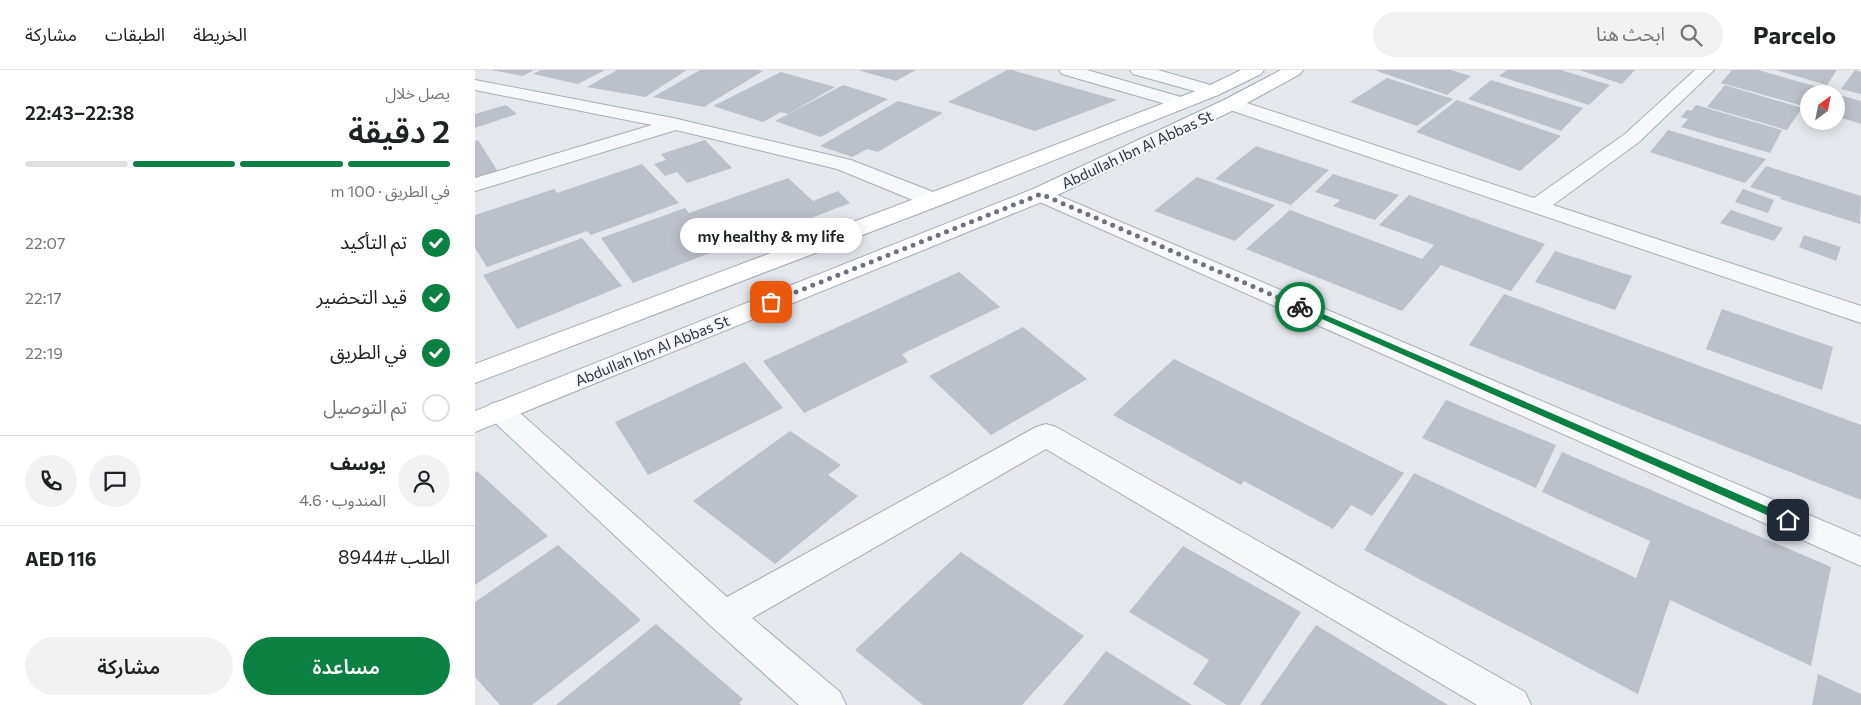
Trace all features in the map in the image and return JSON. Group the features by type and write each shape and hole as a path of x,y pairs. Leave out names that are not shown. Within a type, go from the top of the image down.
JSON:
{"main road":[{"name":"Abdullah Ibn Al Abbas St","path":"475,374 1182,103 1255,70"},
{"name":"Abdullah Ibn Al Abbas St","path":"487,417 1041,194 1231,104 1295,70"}],"street":[{"path":"1069,70 1182,103"},
{"path":"1139,70 1212,91"},
{"path":"1536,206 1632,138 1705,70"},
{"path":"475,85 673,124 844,164 933,200"},
{"path":"1231,104 1861,315"},
{"path":"475,185 673,124"},
{"path":"1041,194 1861,552"},
{"path":"487,417 827,705"},
{"path":"724,616 1046,435 1512,705"}],"building":[{"path":"491,70 534,70 523,76"},
{"path":"541,70 605,70 578,84 533,74"},
{"path":"617,70 687,70 645,97 587,87"},
{"path":"700,70 763,71 704,107 653,97"},
{"path":"858,70 916,70 896,81"},
{"path":"1007,70 1117,100 1035,131 948,102"},
{"path":"1374,70 1451,70 1471,76 1447,95"},
{"path":"1507,70 1561,70 1610,85 1589,105 1499,76"},
{"path":"1579,70 1635,70 1622,84"},
{"path":"1732,70 1758,70 1811,85 1800,85 1800,105 1721,83"},
{"path":"1775,70 1837,70 1827,85"},
{"path":"1855,70 1861,72 1861,94 1845,90 1844,85"},
{"path":"781,72 835,87 788,114 781,112 763,122 713,106"},
{"path":"1387,78 1453,99 1417,126 1350,102"},
{"path":"1491,80 1583,108 1561,131 1468,99"},
{"path":"843,85 888,99 821,137 775,121"},
{"path":"1725,85 1800,107 1800,111 1787,130 1707,107"},
{"path":"1845,97 1861,101 1861,124 1845,119"},
{"path":"1457,100 1561,136 1520,171 1416,132"},
{"path":"898,101 943,113 878,152 867,149 852,157 820,146"},
{"path":"506,105 517,114 475,128 475,114"},
{"path":"1696,105 1782,130 1770,153 1681,127 1688,119 1681,117 1687,110 1691,111"},
{"path":"1668,130 1766,159 1745,183 1650,152"},
{"path":"478,140 500,175 475,183 475,141"},
{"path":"705,140 732,168 687,183 677,172 665,176 654,164 666,160 661,154"},
{"path":"1256,146 1329,170 1291,205 1215,179"},
{"path":"642,164 679,203 591,235 587,231 487,267 475,248 475,215 554,189 557,193"},
{"path":"1766,166 1861,196 1860,224 1780,199 1781,197 1750,187"},
{"path":"1333,174 1399,195 1375,220 1333,206 1340,200 1315,192"},
{"path":"1197,177 1275,205 1235,241 1154,211"},
{"path":"788,178 813,201 838,191 850,203 728,250 725,247 633,283 601,238 685,208 689,213"},
{"path":"1743,189 1774,200 1768,213 1735,202"},
{"path":"1409,195 1545,244 1511,291 1441,265 1402,311 1246,249 1290,210 1422,259 1434,245 1379,225"},
{"path":"1731,210 1783,228 1774,241 1720,223"},
{"path":"1804,235 1841,247 1836,261 1799,247"},
{"path":"582,238 622,286 517,329 483,275"},
{"path":"1555,251 1632,276 1615,310 1535,282"},
{"path":"959,272 1000,307 902,354 908,362 804,413 763,361"},
{"path":"1504,294 1861,425 1861,500 1469,345"},
{"path":"1722,309 1833,347 1822,390 1706,349"},
{"path":"1023,327 1087,379 991,435 929,376"},
{"path":"1174,359 1404,473 1372,516 1351,505 1333,529 1244,481 1241,485 1113,415"},
{"path":"745,362 783,408 648,475 615,422"},
{"path":"1446,400 1556,445 1536,488 1422,438"},
{"path":"790,431 841,465 828,475 858,496 775,564 693,501"},
{"path":"1562,452 1831,567 1811,666 1670,600 1638,694 1364,550 1414,473 1636,578 1650,541 1542,492"},
{"path":"477,471 548,536 475,585 475,473"},
{"path":"558,545 641,620 532,705 500,705 475,677 475,602"},
{"path":"1183,546 1301,612 1240,705 1227,705 1193,684 1209,660 1129,612"},
{"path":"961,552 1084,636 1022,705 923,705 855,650"},
{"path":"656,624 743,699 739,703 741,705 556,705"},
{"path":"1316,625 1448,705 1260,705"},
{"path":"1106,651 1192,705 1063,705"},
{"path":"1818,674 1861,694 1861,705 1812,705"}],"way so far":[{"path":"771,302 1041,194 1300,307"}],"place":[{"name":"my healthy & my life","path":"771,302"}],"route":[{"path":"1300,307 1788,520"}]}
